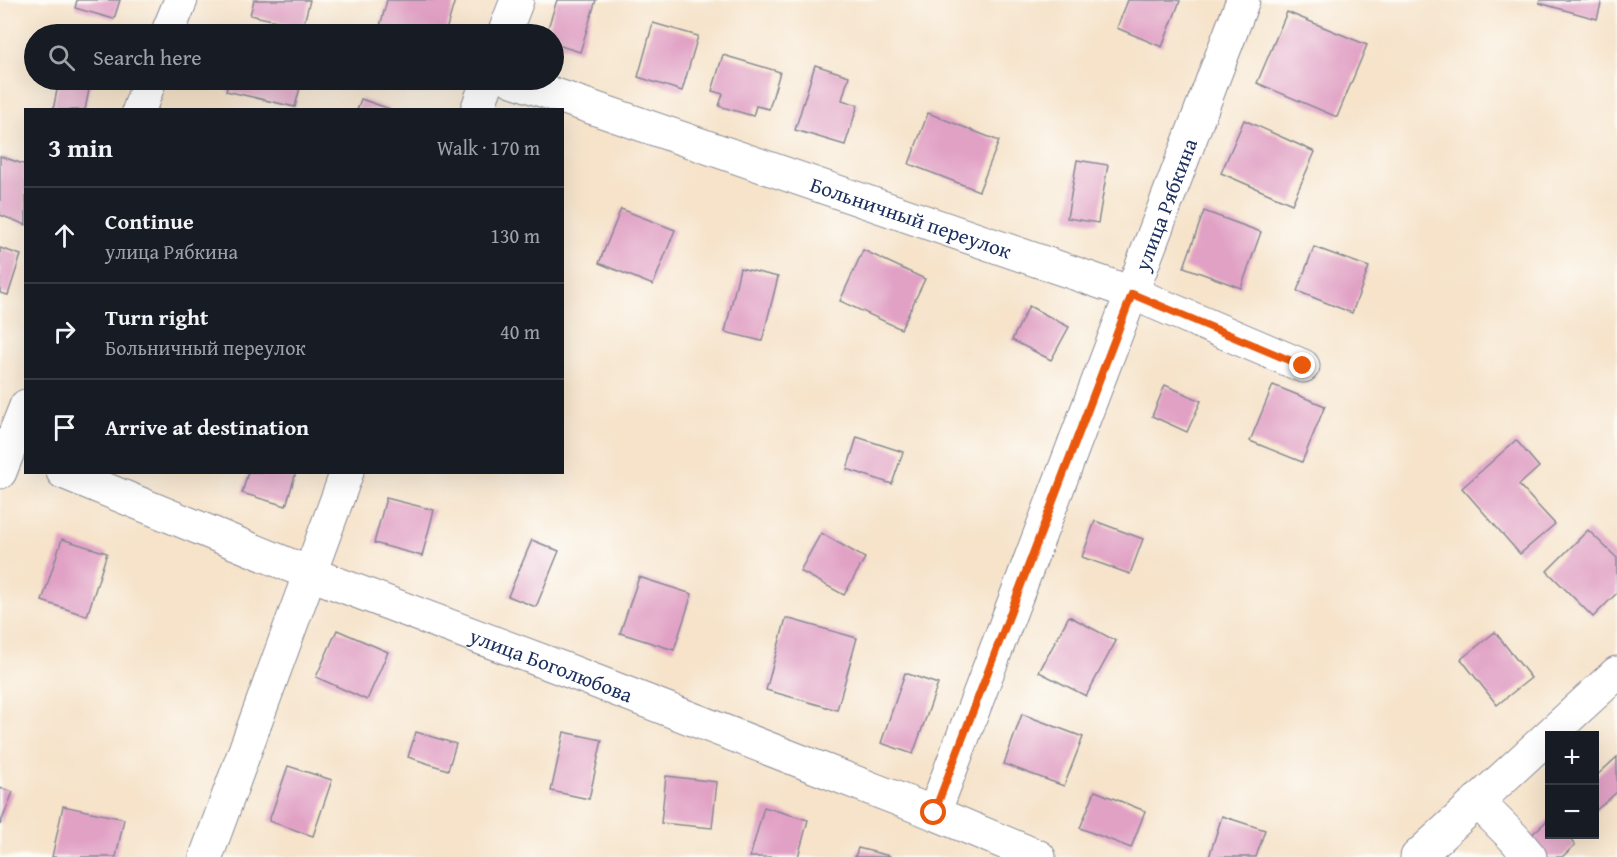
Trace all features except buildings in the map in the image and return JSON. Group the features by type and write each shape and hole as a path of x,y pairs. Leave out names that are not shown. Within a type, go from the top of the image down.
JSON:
{"street":[{"path":"171,24 181,0"},
{"path":"508,24 516,0"},
{"name":"улица Рябкина","path":"934,813 1244,0"},
{"path":"140,108 146,90"},
{"path":"478,108 484,90"},
{"name":"Больничный переулок","path":"541,90 1132,294 1303,366"},
{"path":"8,457 24,412"},
{"name":"улица Боголюбова","path":"68,474 311,574 580,675 934,813 1039,857"},
{"path":"206,857 346,474"},
{"path":"1417,857 1617,673"},
{"path":"1477,801 1530,857"}],"route":[{"path":"934,813 1132,294 1303,366"}]}
